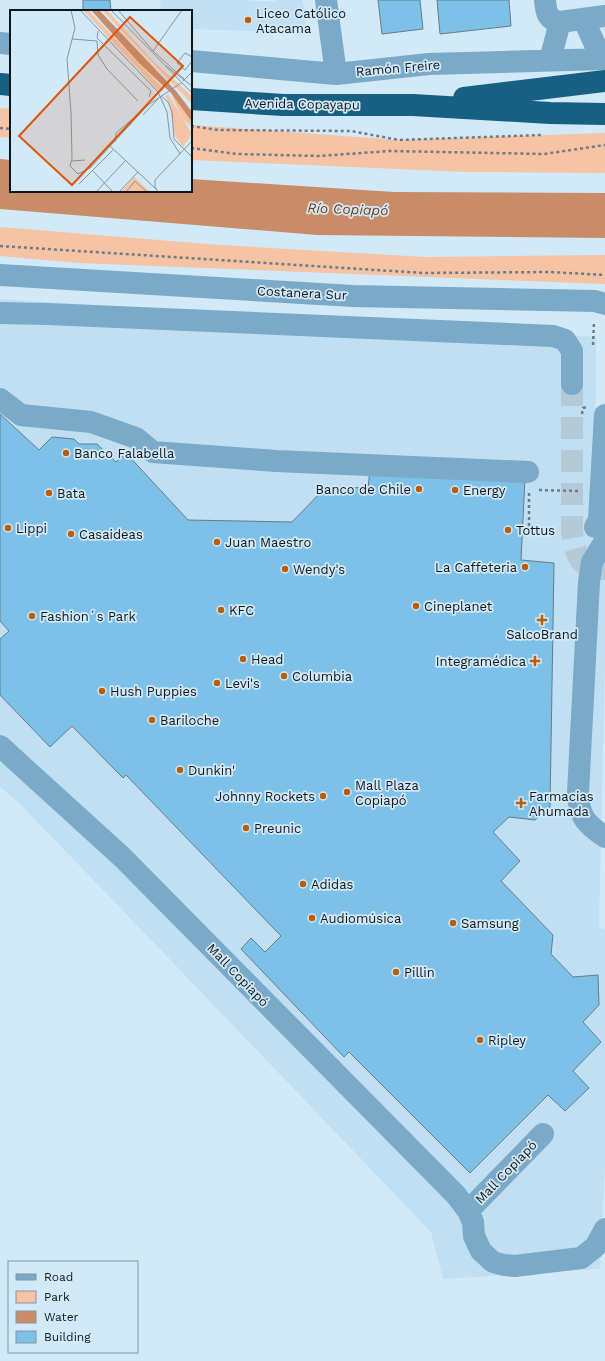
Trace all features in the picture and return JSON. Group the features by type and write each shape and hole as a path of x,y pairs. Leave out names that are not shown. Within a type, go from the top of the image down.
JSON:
{"highway":[{"name":"Avenida Copayapu","path":"413,105 605,81"},
{"path":"0,84 10,85"},
{"name":"Avenida Copayapu","path":"192,99 283,106 413,105 550,113 605,114"}],"street":[{"path":"326,0 336,74"},
{"path":"545,0 546,9 550,18 560,22 605,16"},
{"path":"584,20 603,59"},
{"path":"550,60 560,22"},
{"path":"0,43 10,44"},
{"name":"Ramón Freire","path":"192,61 336,74 430,64 603,59"},
{"name":"Costanera Sur","path":"0,275 353,296 595,301 605,304"},
{"path":"0,313 55,314 553,336 565,340 572,351 572,384"},
{"path":"0,399 21,415 91,422 136,438 153,452 276,461 528,472"},
{"path":"605,415 599,520 600,534 592,562 589,582 578,793 579,807 586,822 605,837"},
{"name":"Mall Copiapó","path":"0,746 134,869 456,1195 468,1211 473,1222 474,1236 481,1252 493,1262 515,1266 581,1258 595,1247 605,1229"},
{"name":"Mall Copiapó","path":"468,1211 543,1134"}],"path":[{"path":"192,126 218,130 351,131 399,140 543,135"},
{"path":"0,128 10,129"},
{"path":"192,148 237,154 319,156 390,151 544,154 605,145"},
{"path":"0,246 423,273 550,272 605,275"},
{"path":"529,526 529,490 578,491"}],"shaded area":[{"name":"Liceo Católico Atacama","path":"161,0 242,0 276,2 276,0 303,0 307,33 192,29 192,10 159,10"},
{"path":"0,299 596,337 595,532 605,582 605,662 599,927 605,929 605,1162 600,1269 443,1279 431,1232 19,803 0,787"}],"green space":[{"path":"0,108 10,109 10,138 0,137"},
{"path":"192,125 399,140 605,133 605,173 467,172 192,160"},
{"path":"0,227 220,245 425,257 605,255 605,284 79,263 0,256"}],"water":[{"name":"Río Copiapó","path":"0,159 10,160 10,192 192,192 192,179 394,192 605,193 605,238 317,235 0,209"}],"building":[{"path":"83,0 110,0 111,10 83,10"},
{"path":"378,0 420,0 423,29 382,34"},
{"path":"437,0 509,0 511,26 440,34"},
{"name":"Mall Plaza Copiapó","path":"0,414 39,450 52,437 74,439 79,444 97,444 116,462 126,453 188,520 292,522 326,487 368,488 370,470 525,478 521,560 554,563 550,807 535,820 509,817 493,832 520,861 501,881 553,935 551,954 573,977 598,975 599,1005 583,1022 601,1042 573,1071 589,1088 565,1111 548,1095 470,1173 349,1052 344,1057 241,949 251,938 265,952 281,936 126,775 123,778 72,726 50,747 0,695 0,639 9,631 0,621"}],"tunnel":[{"path":"572,384 573,539 577,553 584,564 596,569 605,569"}],"place":[{"name":"Liceo Católico Atacama","path":"248,20"},
{"name":"Banco Falabella","path":"66,453"},
{"name":"Banco de Chile","path":"419,489"},
{"name":"Energy","path":"455,490"},
{"name":"Bata","path":"49,493"},
{"name":"Lippi","path":"8,528"},
{"name":"Tottus","path":"508,530"},
{"name":"Casaideas","path":"71,534"},
{"name":"Juan Maestro","path":"217,542"},
{"name":"La Caffeteria","path":"525,567"},
{"name":"Wendy's","path":"285,569"},
{"name":"Cineplanet","path":"416,606"},
{"name":"KFC","path":"221,610"},
{"name":"Fashion´s Park","path":"32,616"},
{"name":"SalcoBrand","path":"542,620"},
{"name":"Head","path":"243,659"},
{"name":"Integramédica","path":"535,661"},
{"name":"Columbia","path":"284,676"},
{"name":"Levi's","path":"217,683"},
{"name":"Hush Puppies","path":"102,691"},
{"name":"Bariloche","path":"152,720"},
{"name":"Dunkin'","path":"180,770"},
{"name":"Mall Plaza Copiapó","path":"347,792"},
{"name":"Johnny Rockets","path":"323,796"},
{"name":"Farmacias Ahumada","path":"521,803"},
{"name":"Preunic","path":"246,828"},
{"name":"Adidas","path":"303,884"},
{"name":"Audiomúsica","path":"312,918"},
{"name":"Samsung","path":"453,923"},
{"name":"Pillin","path":"396,972"},
{"name":"Ripley","path":"480,1040"}]}
